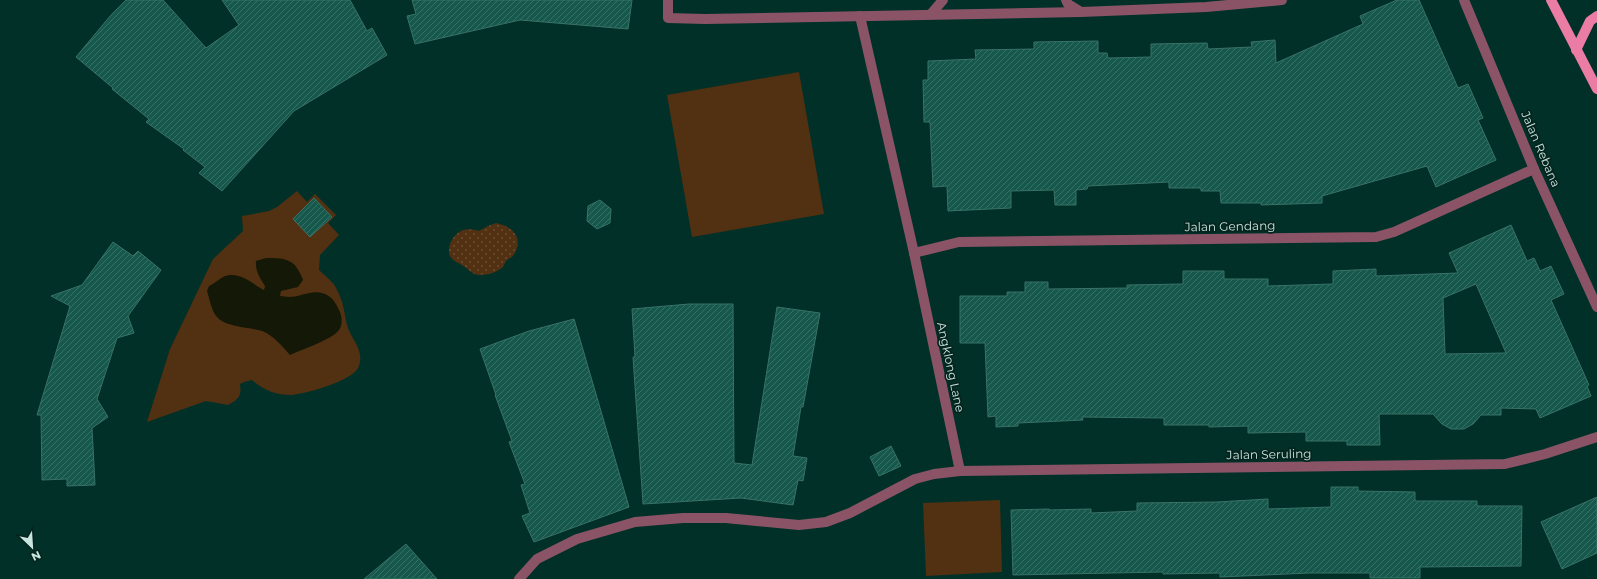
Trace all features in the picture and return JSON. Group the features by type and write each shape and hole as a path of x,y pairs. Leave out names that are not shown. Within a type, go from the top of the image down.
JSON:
{"main road":[{"path":"1551,0 1597,89"},
{"path":"1576,50 1590,21 1597,16"}],"street":[{"path":"668,0 668,18 705,19 1081,12 1206,7 1282,0"},
{"path":"932,14 943,0"},
{"path":"1066,0 1081,12"},
{"name":"Jalan Rebana","path":"1464,0 1534,169 1597,307"},
{"name":"Angklong Lane","path":"860,16 914,254 960,471"},
{"name":"Jalan Gendang","path":"914,254 959,242 1376,237 1394,232 1534,169"},
{"name":"Jalan Seruling","path":"960,471 1505,464 1597,437"},
{"path":"519,579 537,560 577,538 635,522 683,518 726,518 799,525 826,522 850,514 915,479 934,474 960,471"}],"shaded area":[{"path":"799,72 824,214 692,237 667,95"},
{"path":"297,191 307,202 315,194 336,215 328,223 339,235 320,255 319,270 334,284 341,299 347,325 359,351 360,362 358,368 347,378 338,382 307,392 291,395 270,391 261,387 252,380 244,382 240,384 240,395 228,405 206,401 147,422 170,349 213,259 243,231 242,216 269,211 277,207"},
{"path":"496,223 512,230 518,244 513,256 506,261 501,269 489,274 478,275 451,258 449,254 450,244 452,239 458,233 470,229 479,231"},
{"path":"266,258 280,258 289,261 297,268 303,280 298,287 281,291 280,296 294,297 316,292 325,294 332,299 338,307 342,323 336,333 324,341 290,355 270,335 262,331 231,325 217,317 212,308 207,291 209,286 223,277 234,275 240,276 264,290 265,286 257,271 256,261"},
{"path":"1000,500 1002,572 926,576 923,503"}],"building":[{"path":"126,0 163,0 206,48 239,25 222,0 350,0 367,31 372,28 387,55 294,111 222,191 199,173 205,167 183,150 184,149 146,122 149,119 76,57 111,15"},
{"path":"412,0 632,0 628,29 520,20 415,44 407,16 416,14"},
{"path":"1397,0 1419,0 1458,88 1468,84 1483,118 1478,120 1496,160 1436,187 1427,166 1322,196 1322,203 1261,205 1261,203 1221,203 1220,191 1201,191 1201,188 1169,188 1169,182 1088,186 1087,189 1076,190 1076,205 1055,205 1054,190 1011,191 1011,208 948,211 947,186 933,187 930,122 924,122 923,80 928,80 928,61 976,59 975,50 1034,49 1034,42 1098,41 1098,53 1107,53 1108,58 1151,57 1151,44 1207,43 1208,49 1252,47 1251,42 1275,40 1276,63 1363,24 1360,16"},
{"path":"314,198 332,217 310,237 293,219"},
{"path":"600,200 611,209 610,223 597,229 587,221 588,206"},
{"path":"1511,225 1527,261 1534,258 1540,271 1551,266 1564,294 1551,300 1589,385 1587,386 1591,396 1540,418 1536,409 1501,408 1501,415 1481,415 1473,424 1464,429 1451,429 1442,424 1433,414 1379,414 1380,445 1347,445 1347,441 1306,441 1306,432 1248,433 1248,426 1209,427 1209,425 1164,425 1164,418 1082,417 1083,420 1018,423 1018,426 996,427 996,416 988,417 985,343 960,343 960,296 1007,296 1007,292 1025,292 1025,282 1048,282 1048,289 1127,288 1127,285 1183,284 1183,271 1224,271 1224,279 1268,279 1268,286 1333,284 1333,271 1376,269 1376,276 1458,273 1449,253","holes":["1476,284 1506,353 1445,354 1443,298"]},
{"path":"113,242 133,256 138,251 161,270 128,316 134,333 117,338 97,399 108,417 92,428 95,485 67,486 67,479 42,480 41,415 37,415 70,306 51,296 82,285"},
{"path":"689,304 733,304 734,463 752,465 777,307 820,313 803,407 801,407 793,456 807,458 803,481 798,480 793,505 741,498 643,504 633,357 635,357 632,309"},
{"path":"574,319 629,507 534,542 522,516 530,513 521,485 525,484 509,442 512,441 480,349 529,331"},
{"path":"891,446 901,466 879,476 870,457"},
{"path":"1331,487 1358,487 1358,491 1415,492 1415,501 1477,501 1477,506 1522,506 1521,566 1420,567 1420,578 1370,578 1370,573 1310,573 1220,577 1220,573 1163,574 1163,572 1013,575 1011,510 1091,509 1091,513 1137,511 1137,503 1217,502 1268,499 1268,509 1331,507"},
{"path":"1597,497 1597,553 1562,569 1541,522"},
{"path":"406,544 437,579 364,579"}]}
